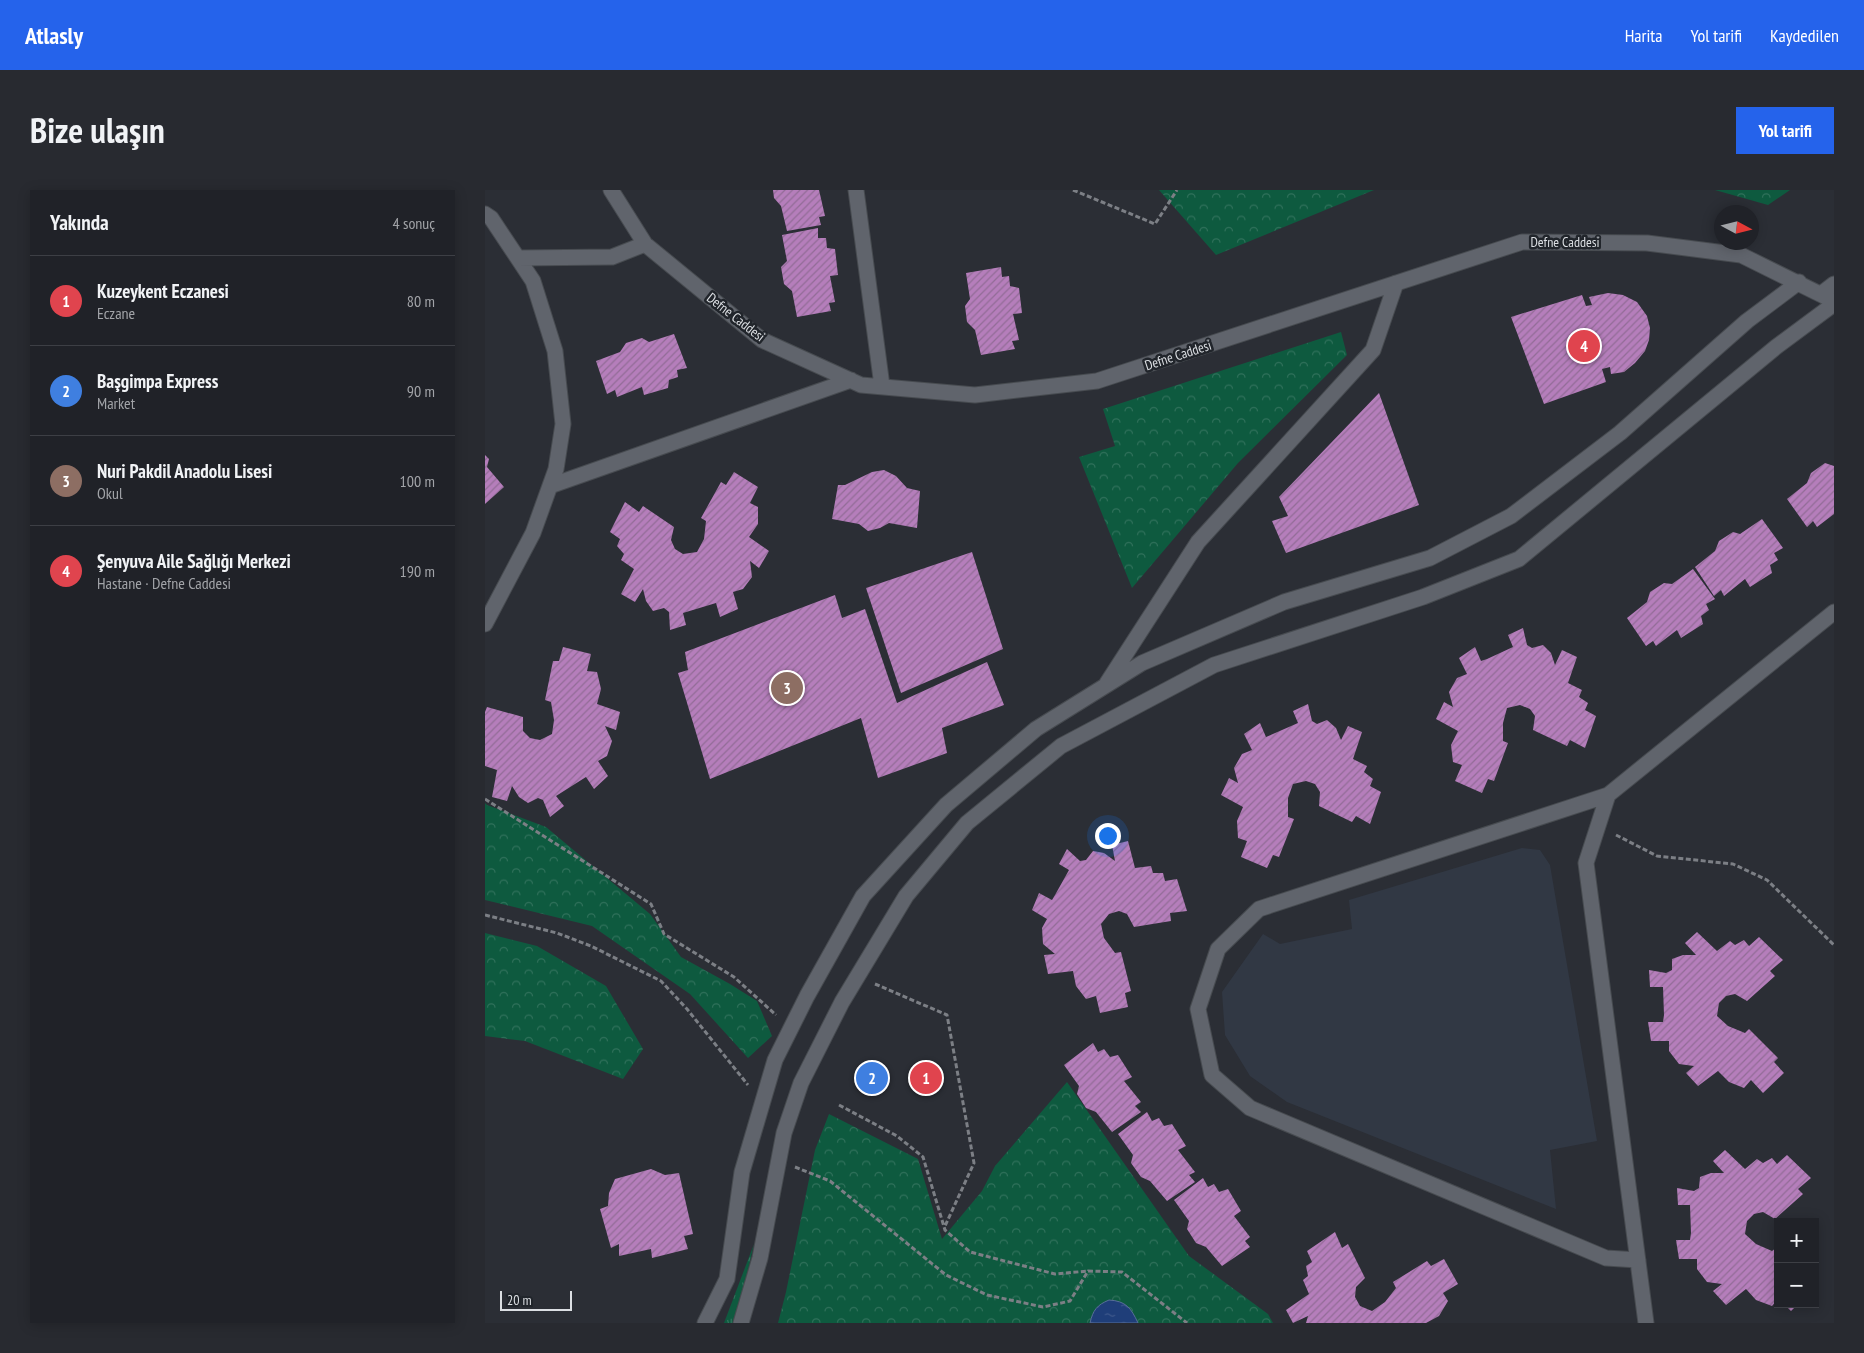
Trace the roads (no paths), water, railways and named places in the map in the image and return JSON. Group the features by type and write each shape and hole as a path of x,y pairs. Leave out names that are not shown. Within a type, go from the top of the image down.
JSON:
{"street":[{"name":"Defne Caddesi","path":"611,190 645,244 762,340 861,385 975,395 1097,381 1522,242 1647,243 1741,255 1799,282 1830,300"},
{"path":"856,190 882,386"},
{"path":"485,214 491,218 533,281 555,351 563,424 556,469 533,533 487,614"},
{"path":"518,258 612,257 645,244"},
{"path":"705,1323 727,1279 742,1172 775,1060 807,996 863,896 946,806 1036,729 1142,664 1284,602 1430,558 1511,516 1620,433 1747,321 1799,282"},
{"path":"1104,687 1198,542 1373,350 1396,283"},
{"path":"741,1323 760,1258 784,1133 801,1083 842,1002 907,896 967,823 1061,746 1213,665 1423,597 1519,560 1830,300 1834,284"},
{"path":"550,486 851,380"},
{"path":"1638,1260 1606,1258 1251,1108 1212,1075 1198,1009 1218,949 1259,909 1608,795 1834,612"},
{"path":"1608,795 1586,863 1646,1323"}],"water":[{"path":"1109,1300 1120,1302 1127,1306 1138,1323 1090,1323 1096,1308"}],"place":[{"name":"Şenyuva Aile Sağlığı Merkezi","path":"1584,346"},
{"name":"Nuri Pakdil Anadolu Lisesi","path":"787,688"},
{"name":"Başgimpa Express","path":"872,1078"},
{"name":"Kuzeykent Eczanesi","path":"926,1078"}]}
